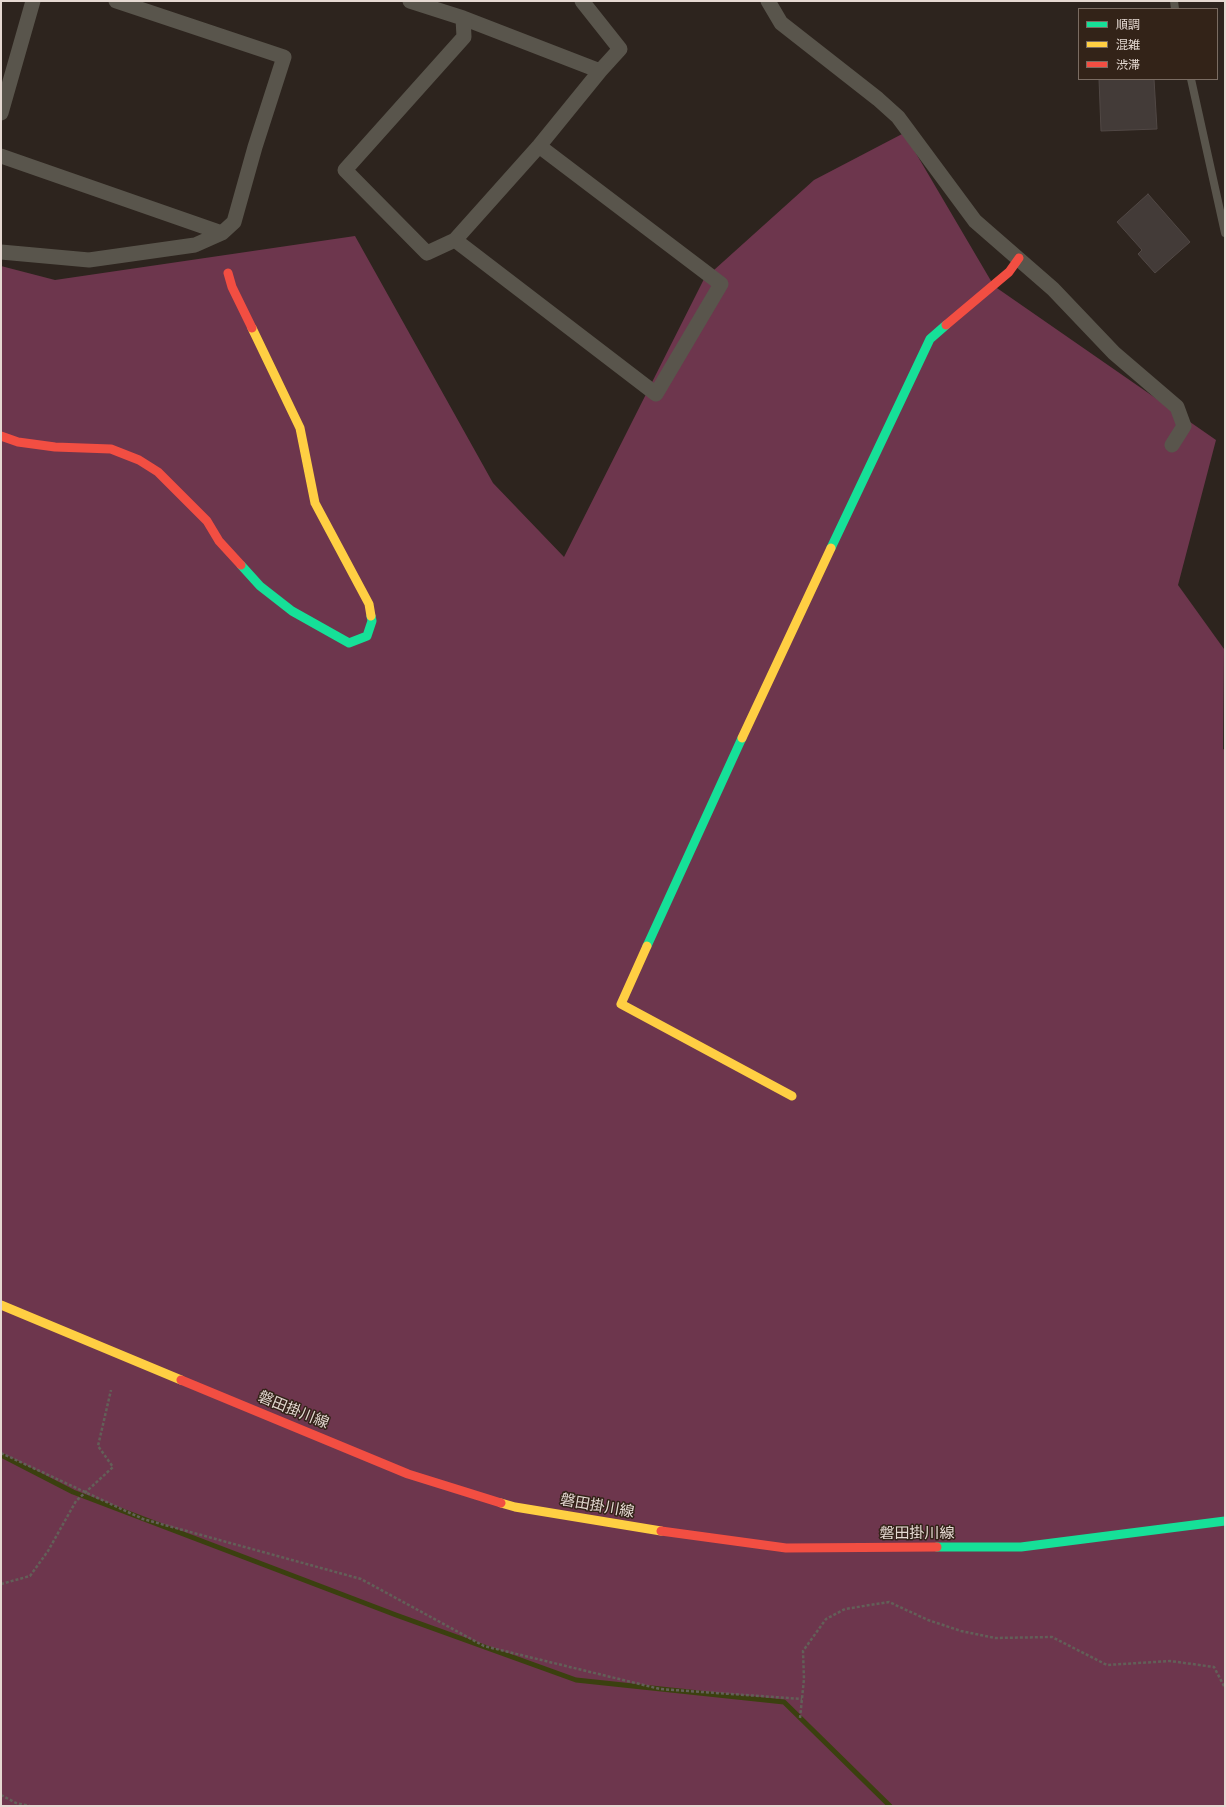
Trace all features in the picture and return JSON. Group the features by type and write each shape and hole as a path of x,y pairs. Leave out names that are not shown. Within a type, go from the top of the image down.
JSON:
{"street":[{"path":"1,113 33,1"},
{"path":"1,252 89,260 195,246 222,233 234,222 255,147 284,57 116,1"},
{"path":"410,1 463,18 600,71"},
{"path":"463,18 464,37 345,170 427,253 455,240 539,146 600,71 620,49 582,1"},
{"path":"768,1 781,23 878,99 898,117 975,221 1053,289 1114,353 1177,407 1184,426 1172,444"},
{"path":"455,240 656,394 721,284 539,146"},
{"path":"1,156 222,233"},
{"path":"792,1096 621,1004 749,721 930,339 1009,272 1019,258"},
{"path":"1,436 18,442 48,446 111,449 139,460 158,472 207,521 219,542 260,586 292,611 349,643 367,636 372,621 369,604 315,503 300,428 232,287 228,273"},
{"name":"磐田掛川線","path":"1,1305 408,1474 515,1507 628,1527 786,1548 1021,1547 1225,1521"}],"lane":[{"path":"1191,80 1225,233"}],"path":[{"path":"1,1584 30,1576 48,1552 76,1501 113,1467 98,1446 111,1390"},
{"path":"1,1453 144,1519 361,1579 484,1646 660,1689 802,1699"},
{"path":"800,1718 804,1679 803,1651 826,1619 845,1609 889,1602 928,1620 961,1631 995,1638 1052,1637 1107,1665 1170,1661 1214,1667 1225,1688"},
{"path":"1,1795 16,1803 30,1806"}],"shaded area":[{"path":"904,133 994,286 1216,440 1178,585 1224,649 1225,1806 1,1806 1,266 55,280 355,236 493,483 564,557 704,279 814,180"}],"building":[{"path":"1099,80 1154,80 1157,129 1101,131"},
{"path":"1148,194 1190,242 1155,273 1138,254 1142,250 1117,222"}],"waterway":[{"path":"1,1455 73,1492 396,1615 576,1680 784,1702 890,1806"}],"traffic: fast":[{"path":"831,548 930,339 946,325"},
{"path":"241,565 260,586 292,611 349,643 367,636 372,621 371,616"},
{"path":"647,946 742,738"},
{"path":"937,1547 1021,1547 1225,1521"}],"traffic: slow":[{"path":"252,328 300,428 315,503 369,604 371,616"},
{"path":"742,738 831,548"},
{"path":"647,946 621,1004 792,1096"},
{"path":"1,1305 181,1380"},
{"path":"501,1503 515,1507 661,1531"}],"traffic: jam":[{"path":"946,325 1009,272 1019,258"},
{"path":"228,273 232,287 252,328"},
{"path":"1,436 18,442 55,447 111,449 139,460 158,472 207,521 219,541 241,565"},
{"path":"181,1380 408,1474 501,1503"},
{"path":"661,1531 786,1548 937,1547"}]}
